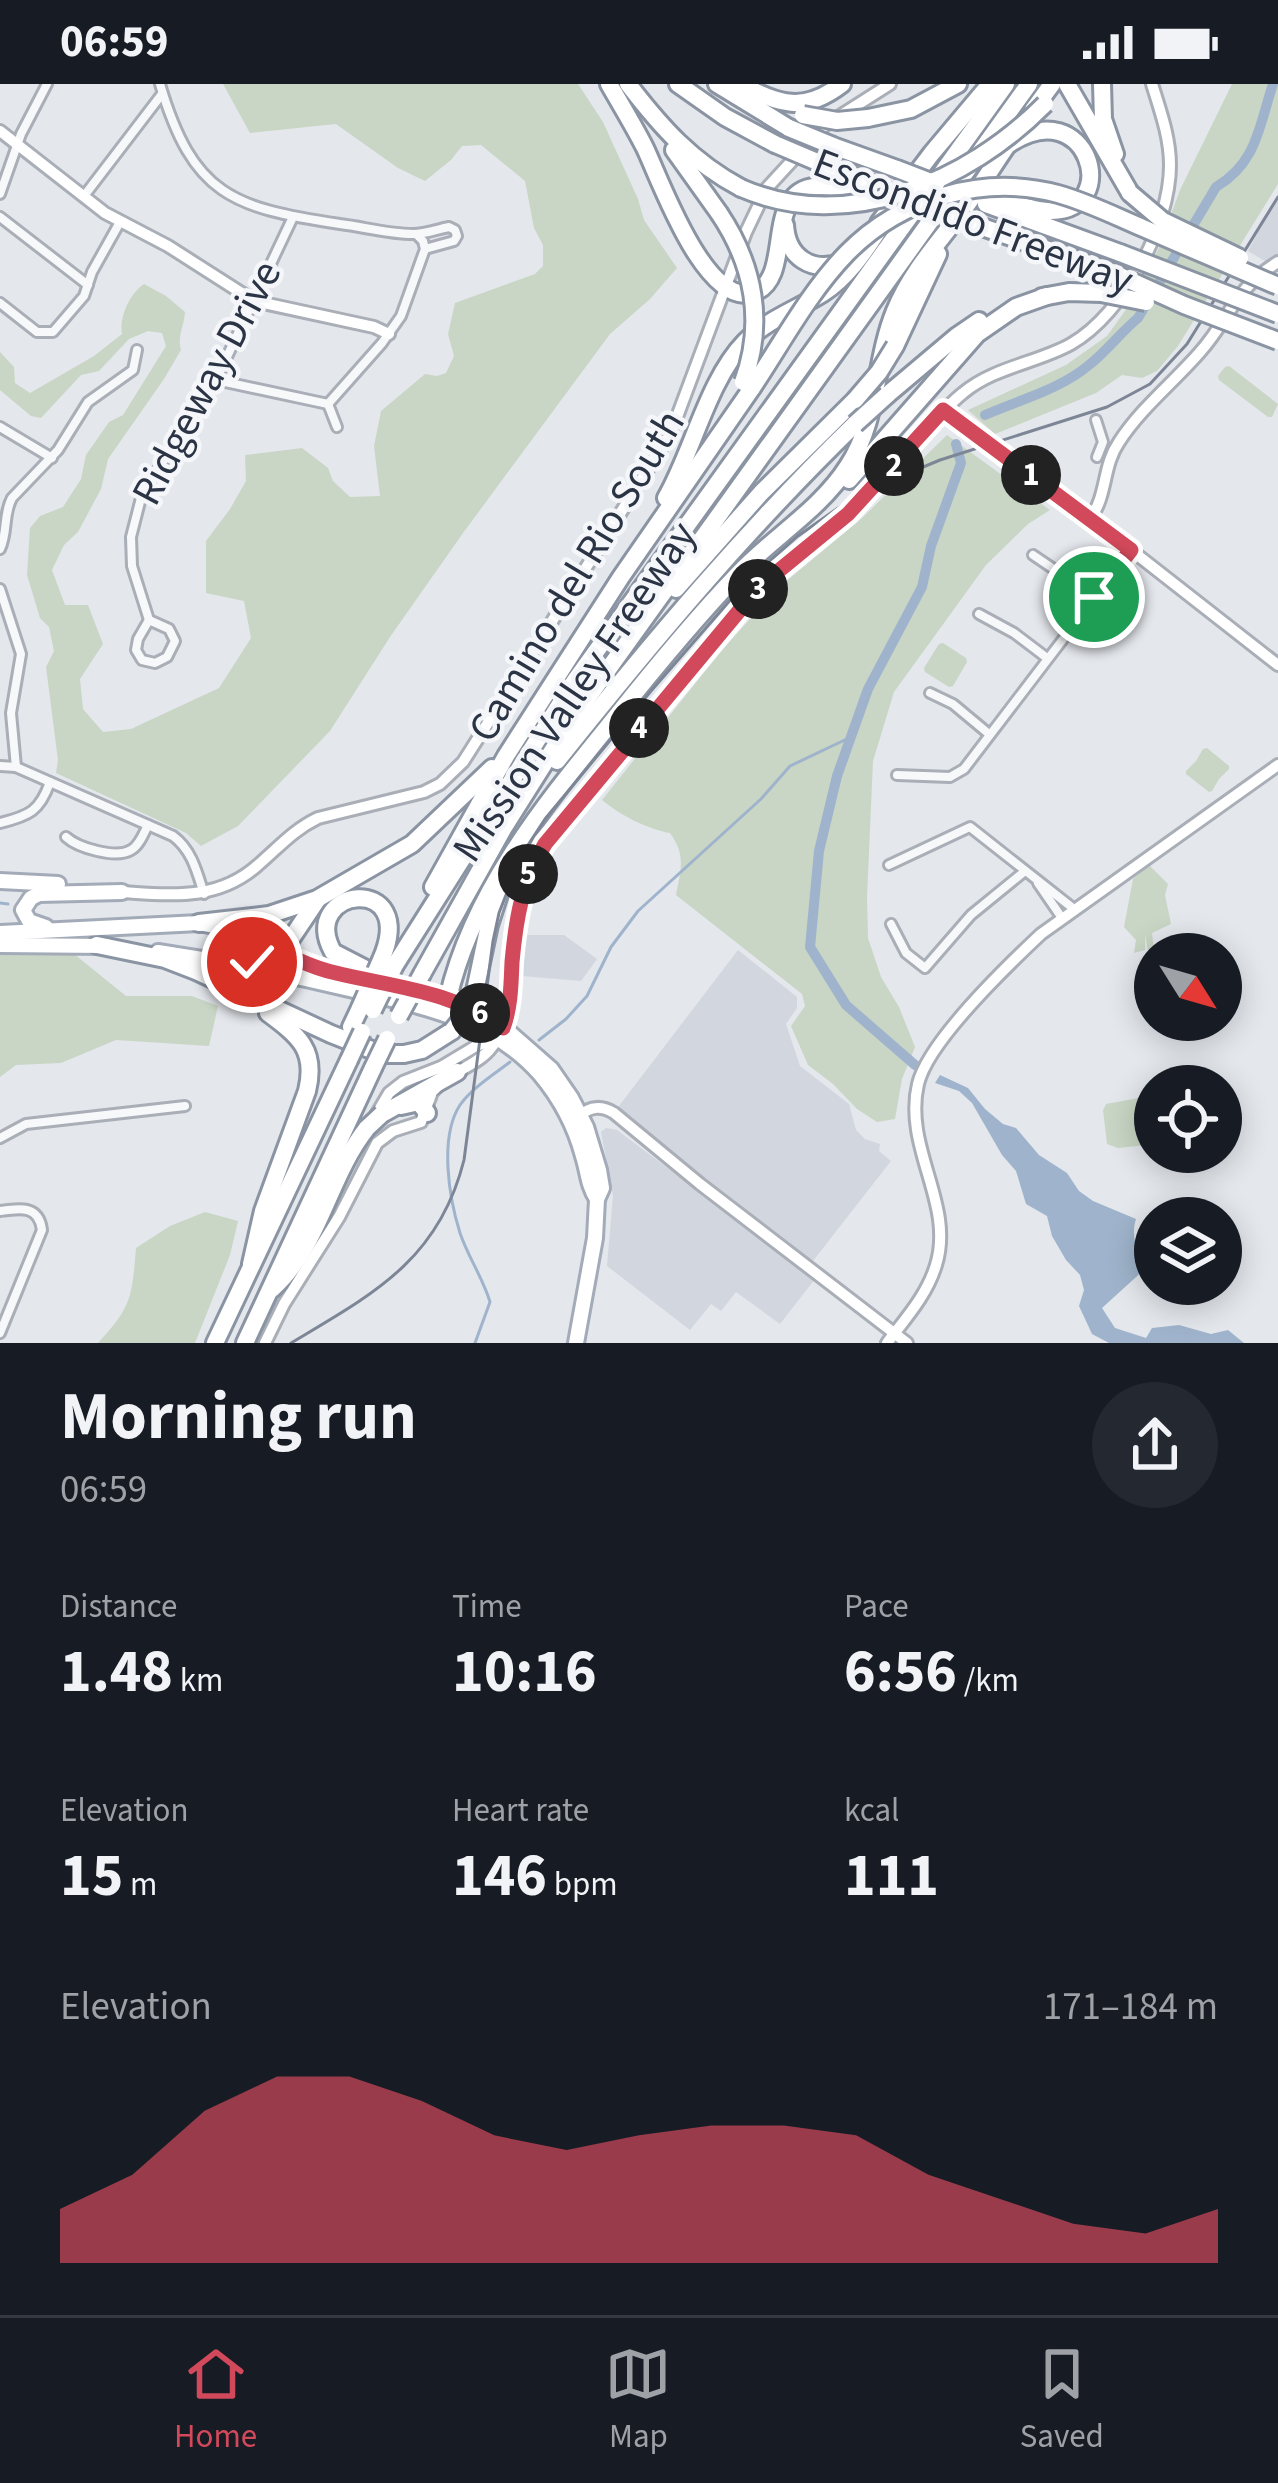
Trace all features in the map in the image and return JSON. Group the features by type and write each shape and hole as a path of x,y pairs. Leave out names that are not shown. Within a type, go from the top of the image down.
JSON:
{"highway":[{"path":"609,84 686,239 700,260 738,292 748,294 768,282 780,224 797,195 832,187 882,201"},
{"path":"628,84 742,252 754,302 747,385"},
{"name":"Escondido Freeway","path":"678,84 725,117 815,161 882,201 937,210 976,206 1120,253 1278,314"},
{"name":"Escondido Freeway","path":"717,84 796,122 833,146 916,176 1109,272 1278,340"},
{"path":"736,84 796,122 868,118 911,109 958,84"},
{"path":"736,84 794,104 819,100 842,84"},
{"path":"785,212 789,246 801,260 819,267 841,263 850,256 882,201 932,153 990,84"},
{"name":"Mission Valley Freeway","path":"215,1343 321,1120 388,962 600,644 1006,84"},
{"name":"Mission Valley Freeway","path":"245,1343 387,1039 530,785 637,627 1029,84"},
{"path":"637,627 879,372 936,258 976,206 1008,145 1052,84"},
{"path":"655,118 700,164 740,188 776,200 825,206 864,202 947,175 992,149 1065,84 1115,171 1132,190 1173,225 1278,277"},
{"path":"1102,84 1103,119 1132,190"},
{"path":"448,998 472,923 552,795 729,585 848,467 868,425 886,336 922,263 976,206 1054,211 1076,203 1089,185 1088,157 1065,134 1039,131 1008,145"},
{"path":"388,962 506,756 621,578 675,503 747,385 824,279 855,245 906,211 965,190 1016,187 1064,195 1278,286"},
{"path":"621,578 681,470 736,352 772,319 837,281 863,251 882,201"},
{"path":"1181,276 1278,302"},
{"path":"530,785 557,761 645,651 790,487 956,336 1022,300 1069,292 1184,305"},
{"path":"729,585 840,490 977,334 1016,308 1047,296"},
{"path":"199,922 269,915 317,899 412,844 506,756"},
{"path":"98,945 165,959 382,1054 422,1050 452,1031 464,1016 475,992 498,895 520,842"},
{"path":"388,962 391,928 378,904 365,898 343,901 330,913 325,930 329,947 338,957 395,985"},
{"path":"292,976 282,952 317,899"},
{"path":"238,991 296,1035 306,1050 310,1072 262,1211 251,1264"},
{"path":"267,1293 289,1274 353,1148 377,1125 457,1072"},
{"path":"377,1125 414,1101 427,1113"}],"main road":[{"path":"0,881 122,892"},
{"path":"56,929 28,921 23,910 31,898 48,892 122,892"},
{"path":"0,933 199,922 232,930 332,972 448,998 476,1010 541,1075 576,1119 590,1190 597,1199 595,1238 575,1343"},
{"path":"227,963 257,959 258,940"},
{"path":"0,945 98,945 227,963 427,1006 500,1033"}],"street":[{"path":"0,194 21,134 47,84"},
{"name":"Camino del Rio South","path":"122,892 204,894 242,879 302,826 424,792 463,763 671,434 767,188 824,126 890,84"},
{"path":"377,1125 393,1131 418,1125 432,1093 488,1052 508,1010 518,908 528,875 553,833 759,587 848,514 967,389 999,371 1070,345 1109,311 1157,235 1167,200 1166,130 1152,84"},
{"path":"84,196 161,88"},
{"path":"161,88 180,142 207,178 238,202 293,217 417,235 449,227 455,230 454,241 424,249"},
{"path":"0,131 120,222 168,246 254,301 389,334"},
{"name":"Ridgeway Drive","path":"149,620 170,628 176,641 167,657 155,663 142,660 136,650 149,620 132,566 133,522 150,477 216,380 293,217"},
{"path":"0,218 88,285"},
{"path":"0,303 37,332 60,327 84,296 120,222"},
{"path":"328,404 401,316 424,249 417,235"},
{"path":"1090,519 1101,502 1119,441 1199,353 1249,283 1278,262"},
{"path":"0,549 4,504 52,458 88,402 133,370 137,350"},
{"path":"216,380 328,404"},
{"path":"328,404 337,428"},
{"path":"943,410 1278,664"},
{"path":"1096,420 1103,442 1097,457"},
{"path":"0,427 52,458"},
{"path":"897,775 950,777 964,769 1131,550"},
{"path":"1034,555 1094,597"},
{"path":"0,589 21,654 11,713 16,767"},
{"path":"979,614 1046,658"},
{"path":"930,693 953,704 989,734"},
{"path":"891,1338 928,1286 940,1246 938,1211 919,1150 915,1118 918,1083 928,1060 1010,963 1062,919 1278,765"},
{"path":"0,766 16,767 181,842 196,866 204,894"},
{"path":"0,823 18,819 43,803 50,782"},
{"path":"66,837 78,848 127,852 148,825"},
{"path":"889,865 970,827 1074,909"},
{"path":"1029,874 1062,919"},
{"path":"891,924 906,953 926,968 971,915 1029,874"},
{"path":"265,1343 343,1208 377,1125 378,1109 394,1088 500,1033"},
{"path":"0,1138 26,1124 185,1106"},
{"path":"576,1119 607,1116 652,1146 891,1338 907,1343"},
{"path":"0,1211 33,1211 42,1230 0,1333"}],"shaded area":[{"path":"1278,195 1278,269 1248,251"},
{"path":"523,935 564,935 597,959 581,981 522,976"},
{"path":"738,950 797,997 797,1008 786,1024 800,1066 849,1104 856,1130 880,1144 879,1151 891,1161 813,1261 619,1110"},
{"path":"617,1130 815,1279 780,1324 736,1292 721,1311 711,1304 690,1330 607,1266 613,1196 601,1132"}],"green space":[{"path":"223,84 578,84 603,122 644,220 677,268 610,334 463,533 330,731 238,826 201,846 186,833 56,773 46,667 54,651 27,575 30,528 40,516 63,507 81,479 86,455 109,422 123,415 166,346 162,333 148,331 129,339 99,371 81,375 41,418 31,416 0,390 0,352 14,367 15,383 30,393 122,334 127,306 144,284 185,312 181,350 108,459 101,489 52,570 65,605 88,605 103,644 80,679 83,709 103,732 131,729 219,688 251,638 244,601 206,593 206,541 246,481 245,455 302,448 328,468 333,481 350,497 380,496 374,446 381,411 425,374 446,373 454,356 448,334 455,303 535,274 543,266 543,245 534,228 525,181 481,145 462,146 425,181 398,168 336,124 250,133"},
{"path":"1232,84 1278,84 1278,184 1178,346 1157,371 1142,378 1122,375 1096,393 995,434 968,410 1066,365 1107,336 1125,311 1158,250 1180,190"},
{"path":"1229,366 1278,404 1272,417 1219,380"},
{"path":"947,435 1050,510 1028,524 986,565 894,692 873,761 868,938 915,1047 902,1079 895,1119 877,1122 808,1065 791,1026 805,1006 802,994 676,895 680,856 670,833 634,821 602,800 778,588 861,519"},
{"path":"943,643 967,662 949,687 924,668"},
{"path":"1207,748 1229,766 1209,792 1186,774"},
{"path":"1149,865 1168,884 1165,895 1171,924 1152,933 1134,933 1134,938 1124,927 1133,879"},
{"path":"0,954 74,954 126,996 192,996 218,1006 209,1046 116,1040 61,1063 16,1065 0,1077"},
{"path":"1134,1099 1134,1146 1107,1144 1106,1104"},
{"path":"205,1212 238,1221 230,1255 195,1343 98,1343 128,1300 136,1248 170,1226"}],"water":[{"path":"940,1075 968,1088 985,1109 1016,1128 1039,1155 1067,1173 1079,1191 1134,1218 1134,1279 1102,1308 1115,1328 1146,1338 1152,1328 1179,1325 1211,1334 1228,1330 1244,1343 1109,1343 1092,1334 1079,1306 1084,1290 1080,1275 1052,1236 1047,1216 1026,1204 1016,1171 972,1103 959,1091 935,1083"}],"waterway":[{"path":"985,415 1078,373 1138,318 1216,187 1248,155 1273,84"},
{"path":"915,1065 846,1005 810,947 819,851 837,776 868,689 922,587 931,546 961,463 956,444"},
{"path":"539,1040 587,996 611,947 638,911 761,799 790,766 851,737"},
{"path":"0,903 8,904"},
{"path":"475,1343 490,1302 456,1219 448,1150 460,1105 510,1062"}],"tram line":[{"path":"291,1343 399,1271 438,1224 464,1160 493,941 513,877 545,819 651,691 746,582 838,508 940,460 1107,407 1150,384 1187,344 1278,197"}],"route":[{"path":"252,962 260,954 258,940 332,972 448,998 503,1028 518,908 528,875 545,844 759,587 848,514 943,410 1131,550 1094,597"}]}
